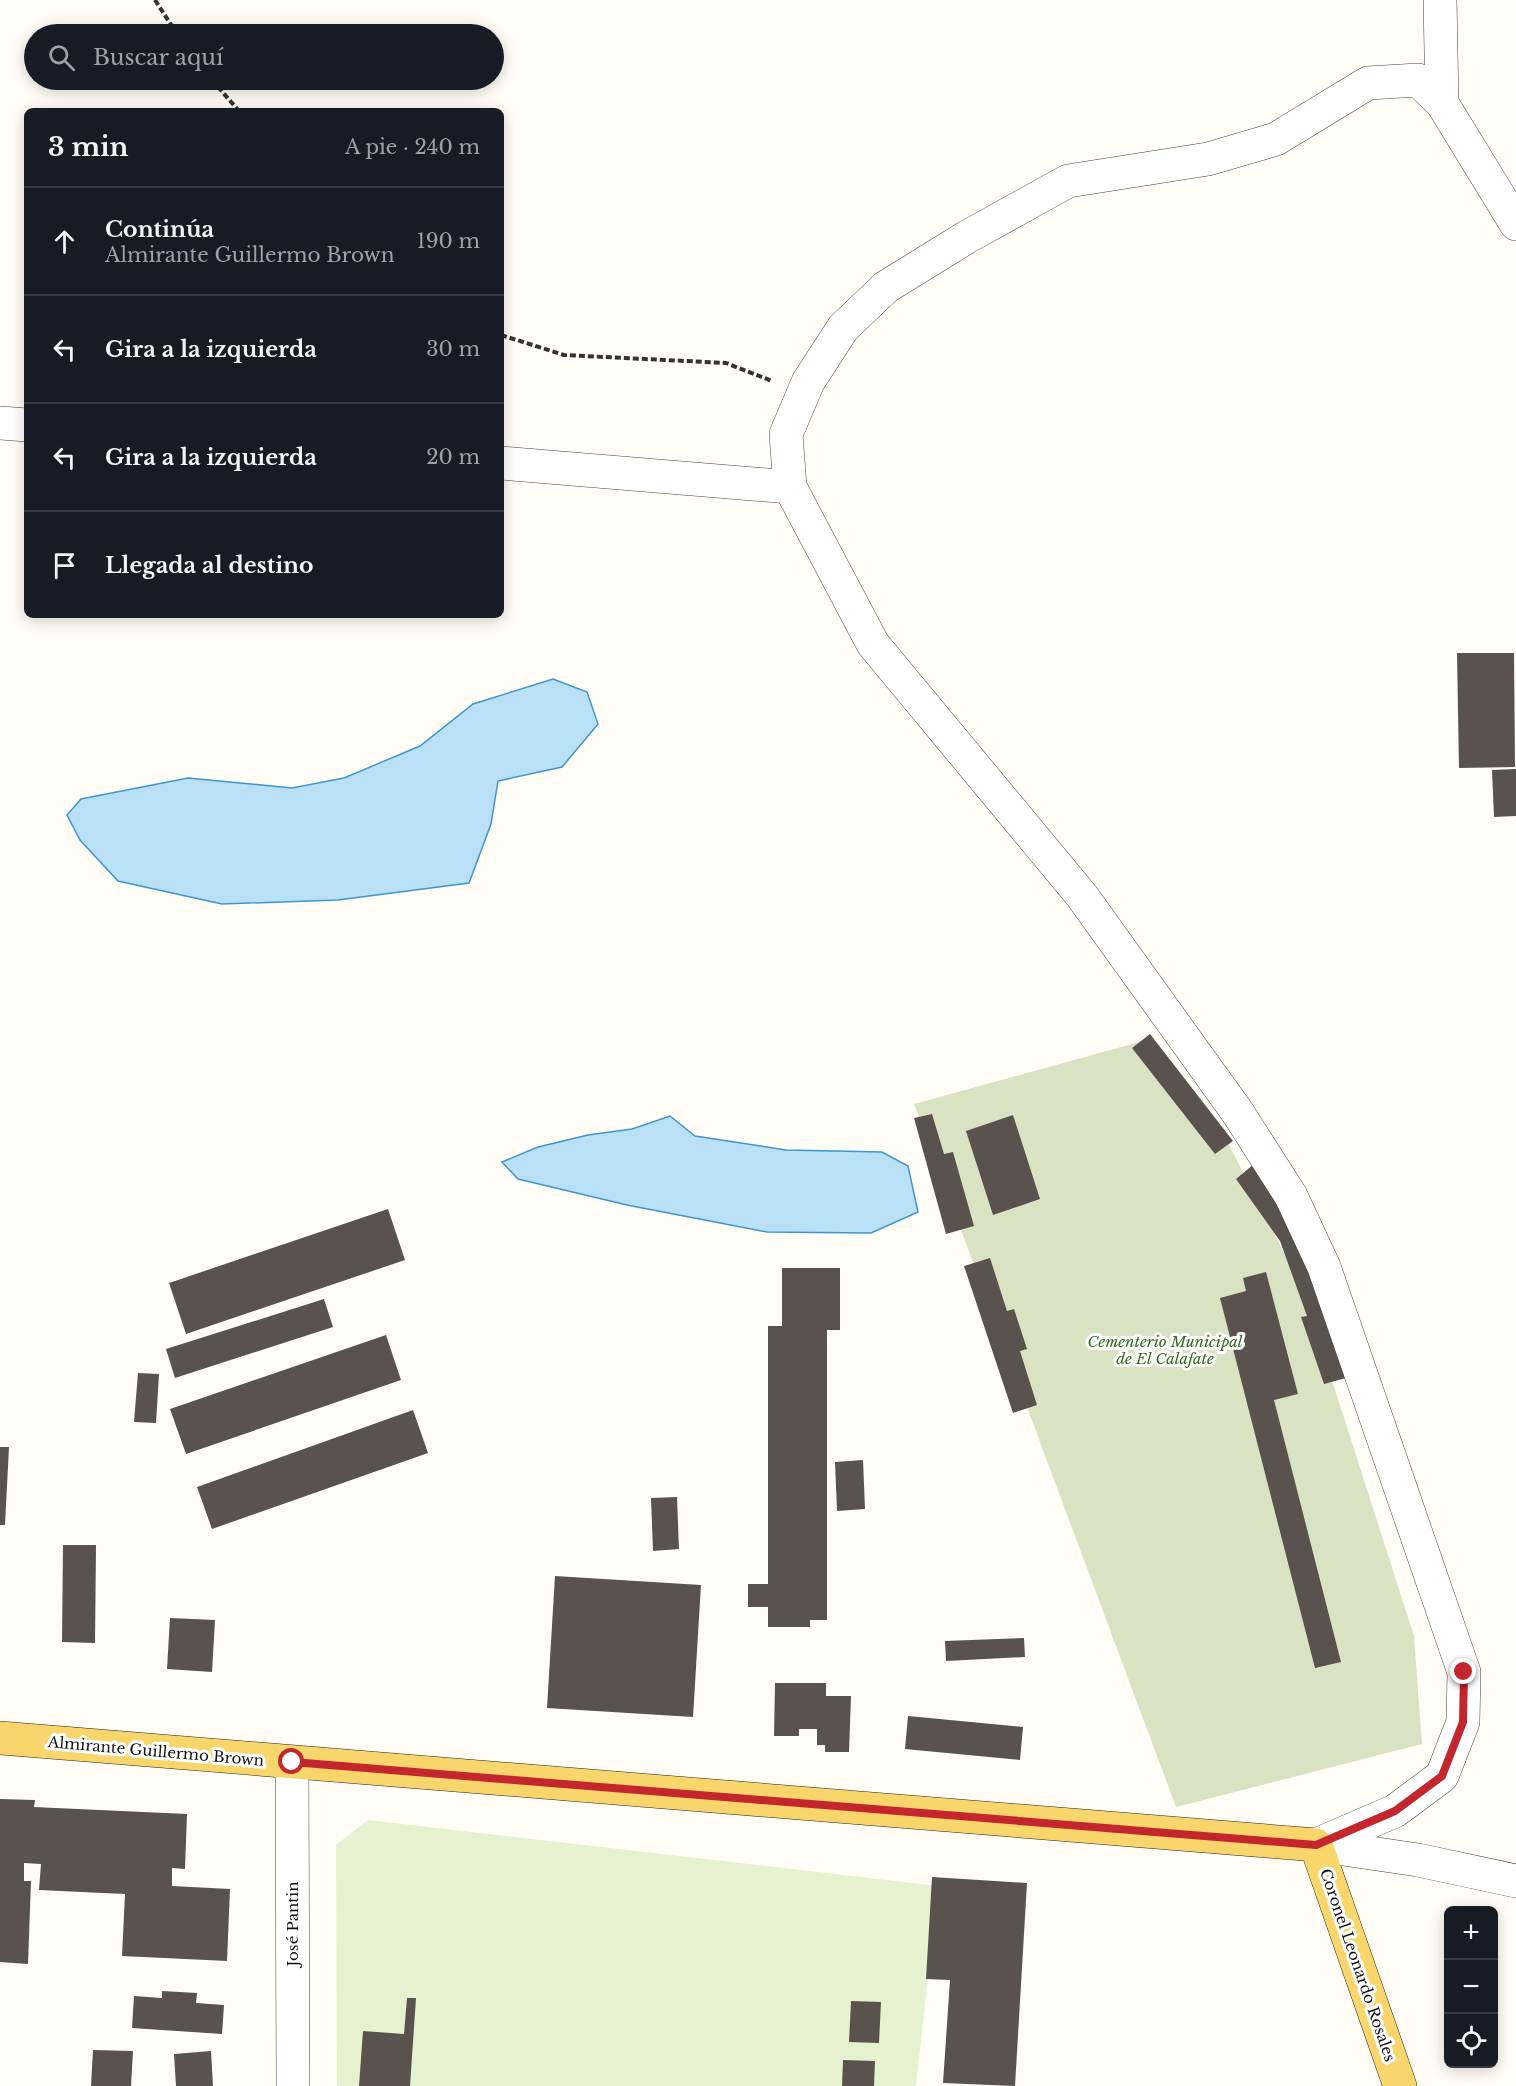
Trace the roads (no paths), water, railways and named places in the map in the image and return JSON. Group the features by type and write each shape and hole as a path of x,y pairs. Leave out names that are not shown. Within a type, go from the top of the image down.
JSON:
{"main road":[{"name":"Almirante Guillermo Brown","path":"0,1738 1316,1845"},
{"name":"Coronel Leonardo Rosales","path":"1316,1845 1400,2086"}],"street":[{"path":"1440,0 1442,102"},
{"path":"1316,1845 1395,1811 1442,1776 1463,1722 1464,1672 1324,1267 1291,1196 1244,1122 1082,896 873,644 790,487 786,434 803,393 843,328 886,287 967,237 1068,181 1208,159 1276,139 1368,83 1418,80 1442,102 1516,224"},
{"path":"0,423 24,425"},
{"path":"504,464 790,487"},
{"name":"José Pantin","path":"292,1762 293,2086"},
{"path":"1316,1845 1418,1860 1516,1881"}],"water":[{"path":"553,679 587,692 598,724 562,767 498,781 491,824 469,883 338,900 222,904 118,881 80,840 67,815 81,799 188,778 292,788 344,778 420,746 473,704"},
{"path":"670,1116 695,1136 786,1150 882,1152 908,1166 918,1212 871,1233 767,1232 627,1205 518,1179 502,1162 538,1147 588,1135 632,1129"}],"park label":[{"name":"Cementerio Municipal de El Calafate","path":"1165,1350"}]}
